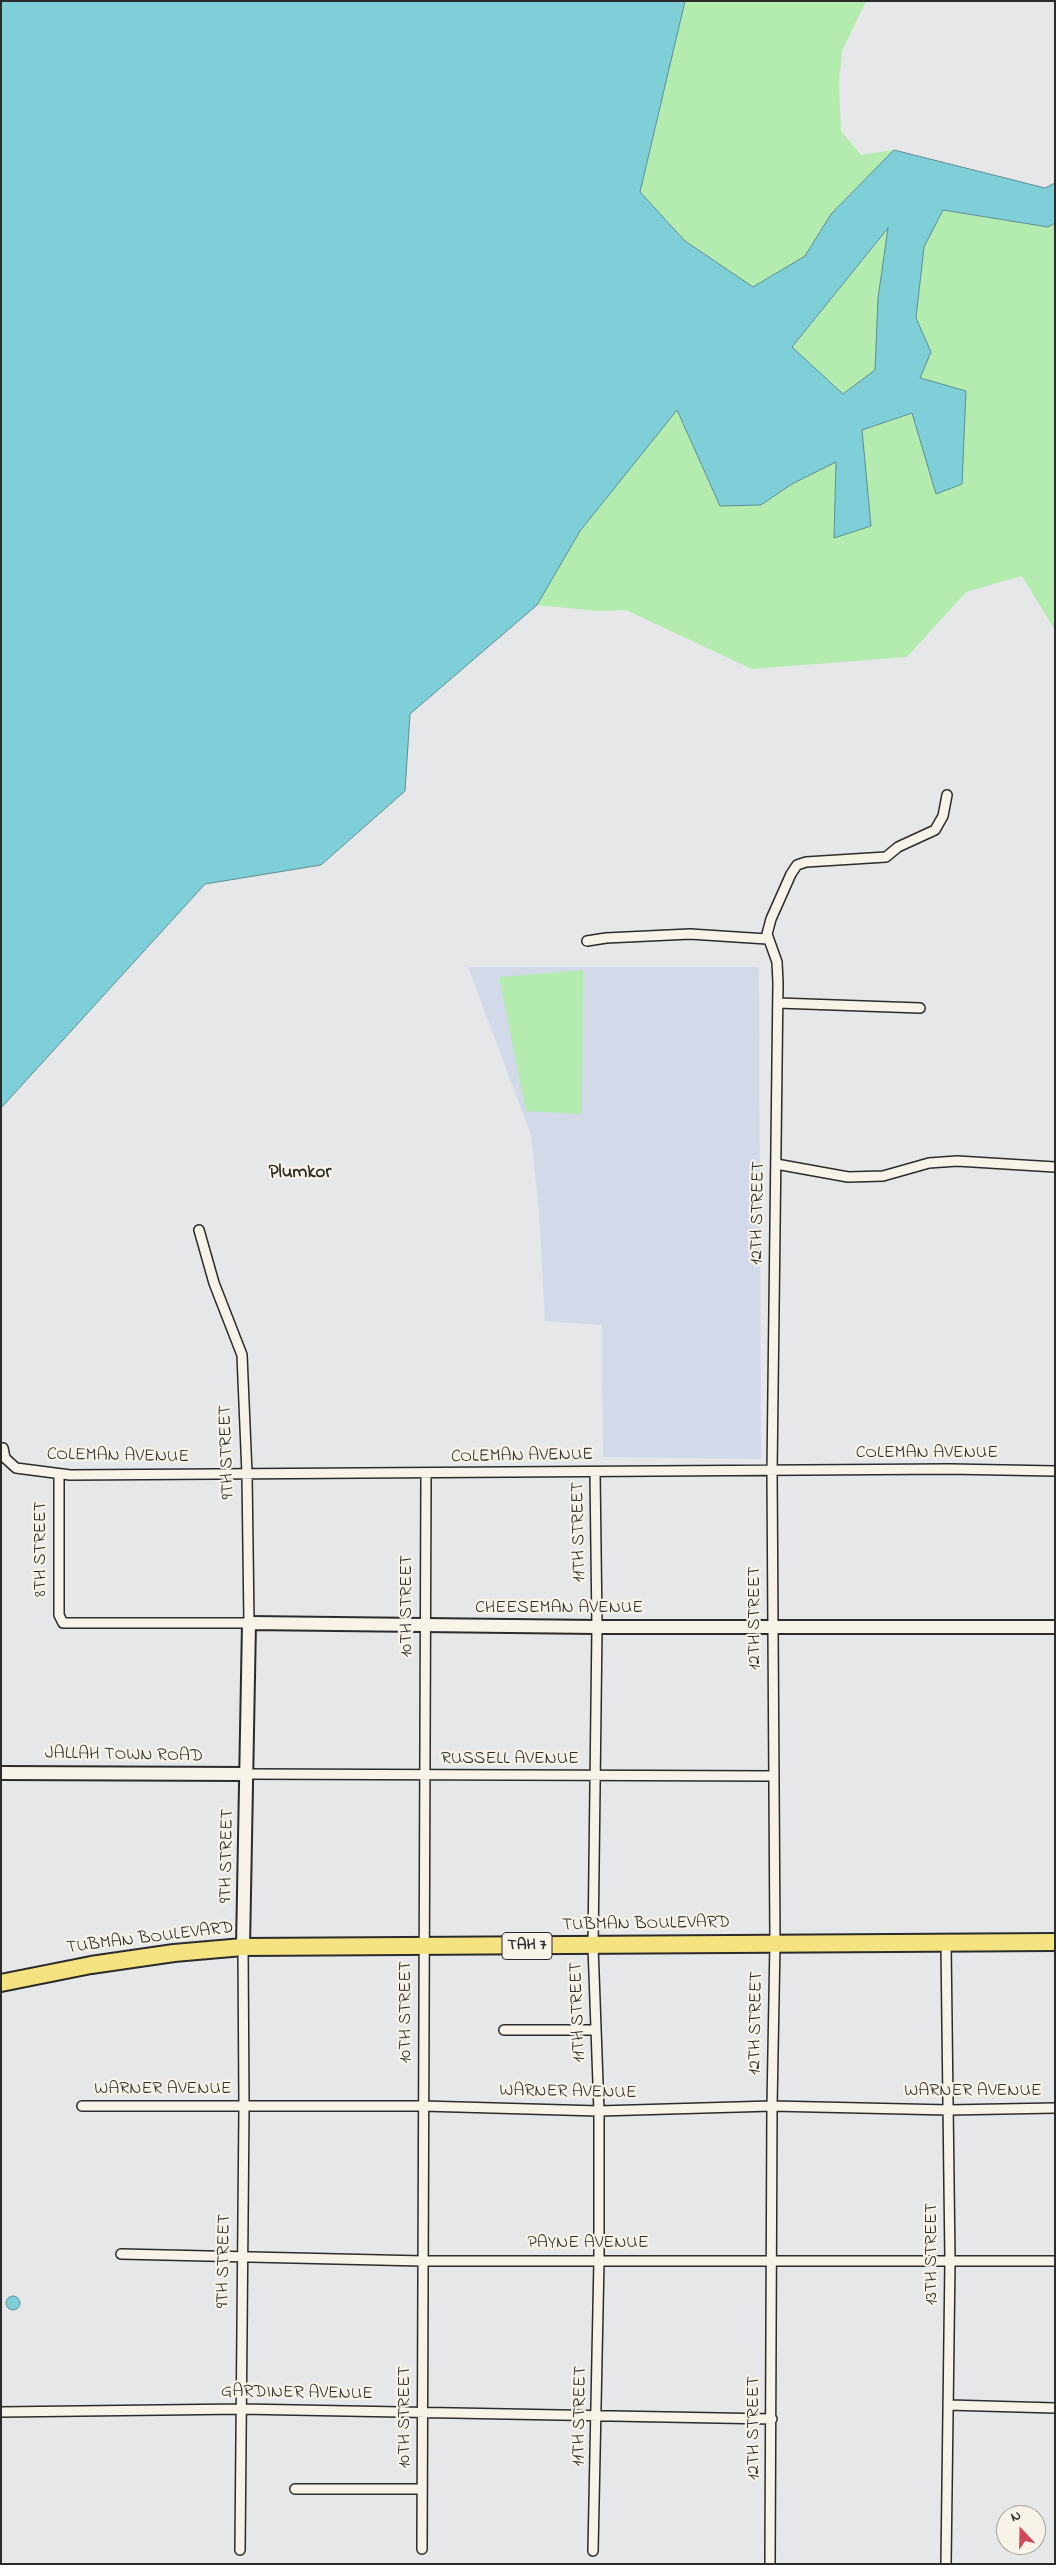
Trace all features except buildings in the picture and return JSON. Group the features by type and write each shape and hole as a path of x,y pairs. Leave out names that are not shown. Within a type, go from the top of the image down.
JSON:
{"highway":[{"name":"TUBMAN BOULEVARD","path":"1,1983 72,1968 174,1953 243,1947 1055,1942"}],"street":[{"path":"587,941 606,938 690,934 767,939 771,918 797,865 806,862 886,857 898,847 935,830 943,816 947,795"},
{"name":"12TH STREET","path":"767,939 777,962 778,1003 772,1470 775,1943 772,2106 770,2564"},
{"path":"778,1003 920,1008"},
{"path":"776,1164 848,1177 883,1176 929,1163 957,1161 1055,1167"},
{"name":"9TH STREET","path":"198,1230 214,1283 242,1356 247,1474 249,1622 243,1947 244,2107 240,2550"},
{"name":"COLEMAN AVENUE","path":"3,1448 5,1458 16,1468 59,1474 426,1474 772,1470 1055,1471"},
{"name":"11TH STREET","path":"593,2551 598,2416 600,2260 599,2111 593,1946 597,1627 595,1472"},
{"name":"8TH STREET","path":"59,1474 59,1615 63,1623"},
{"name":"10TH STREET","path":"422,2549 426,1474"},
{"name":"CHEESEMAN AVENUE","path":"63,1623 249,1622 597,1627 1055,1627"},
{"name":"JALLAH TOWN ROAD","path":"1,1773 247,1774"},
{"name":"RUSSELL AVENUE","path":"247,1774 773,1776"},
{"name":"13TH STREET","path":"946,1944 950,2261 946,2564"},
{"path":"504,2030 596,2030"},
{"name":"WARNER AVENUE","path":"82,2106 423,2106 599,2111 772,2106 949,2110 1055,2108"},
{"name":"PAYNE AVENUE","path":"121,2254 423,2261 1055,2261"},
{"path":"948,2405 1055,2408"},
{"name":"GARDINER AVENUE","path":"1,2412 241,2409 772,2419"},
{"path":"295,2489 422,2489"}],"shaded area":[{"path":"468,967 759,967 761,1459 603,1457 602,1325 545,1321 539,1211 531,1135"}],"green space":[{"path":"685,1 866,1 842,51 839,81 841,131 861,155 894,150 831,214 805,256 753,287 685,241 640,192"},
{"path":"943,210 1048,227 1055,223 1055,630 1022,576 966,592 907,657 752,669 626,610 599,611 537,605 580,531 677,410 720,506 762,505 792,484 836,461 834,538 843,394 792,347 889,227"},
{"path":"583,970 582,1114 526,1111 499,977"}],"water":[{"path":"1,1 685,1 640,192 685,241 753,287 805,256 831,214 894,150 1045,188 1055,183 1055,223 1048,227 943,210 924,247 916,318 931,352 920,378 966,391 962,484 936,494 912,413 862,430 871,526 834,538 836,462 792,484 761,505 720,506 677,410 580,531 537,605 410,714 405,791 321,865 205,884 1,1108","holes":["888,228 878,298 875,370 843,394 792,347"]},
{"path":"10,2296 16,2296 20,2303 16,2310 10,2310 6,2306 6,2300"}],"district":[{"name":"Plumkor","path":"300,1174"}]}
